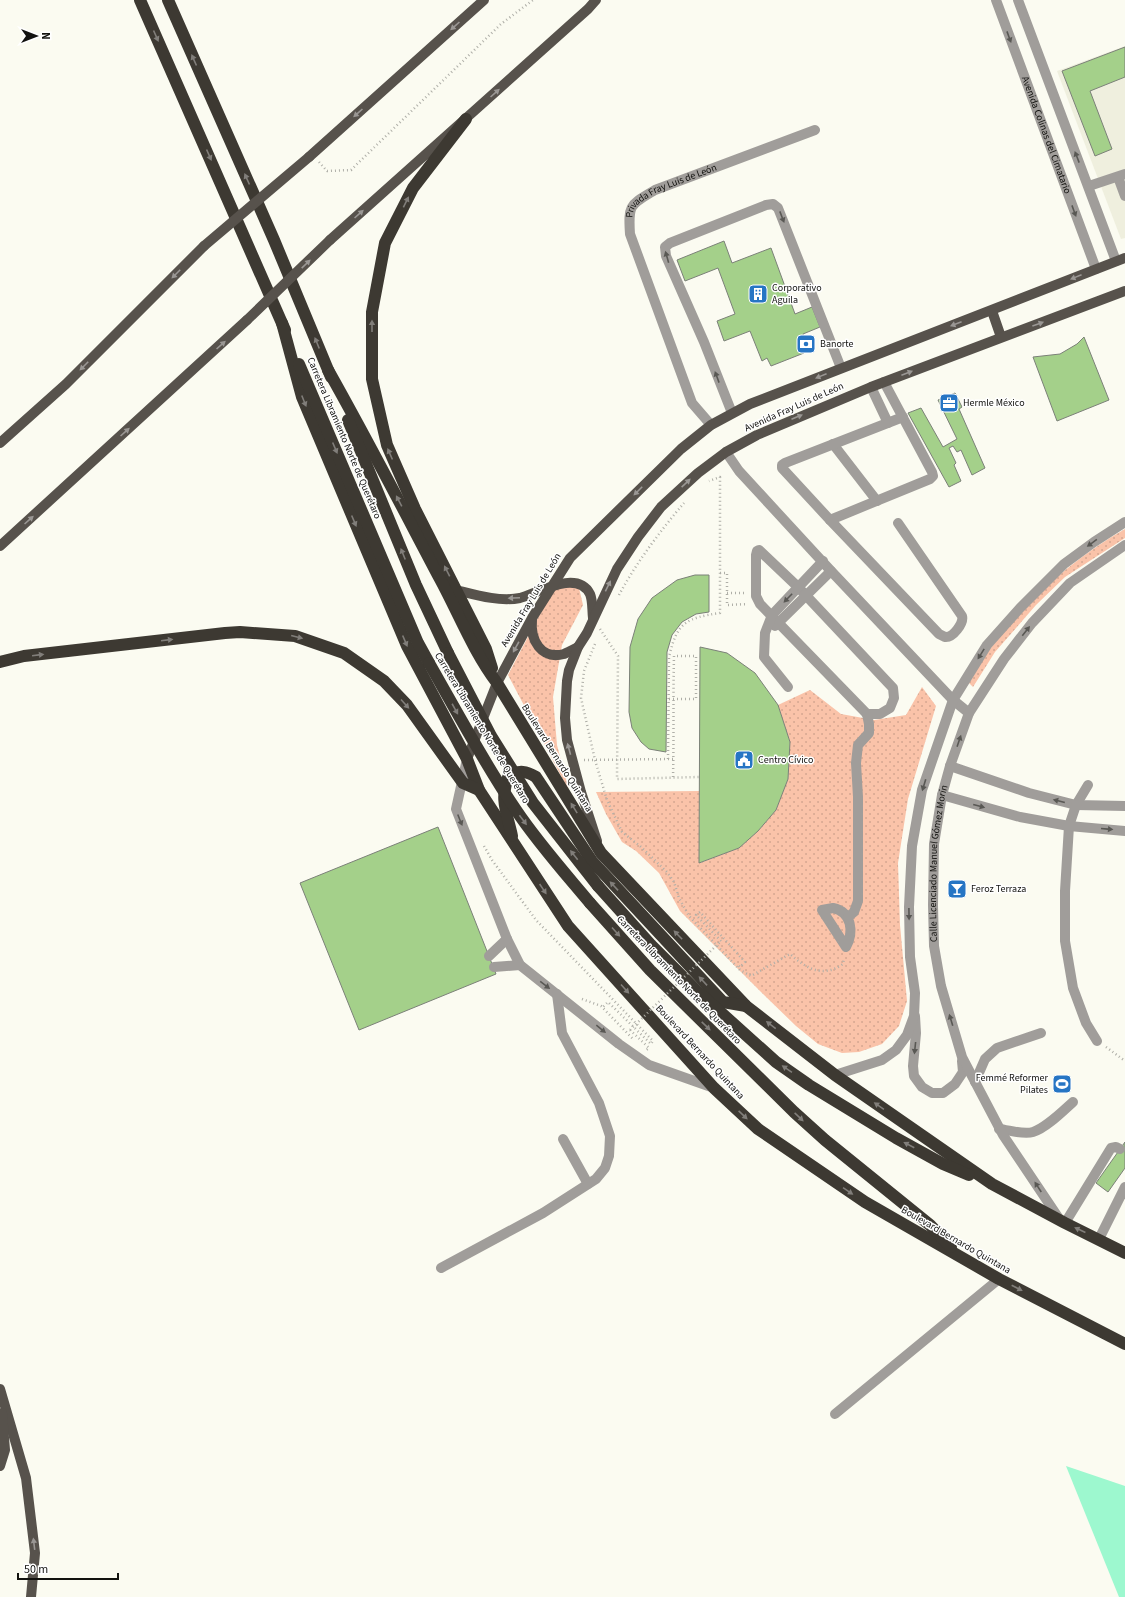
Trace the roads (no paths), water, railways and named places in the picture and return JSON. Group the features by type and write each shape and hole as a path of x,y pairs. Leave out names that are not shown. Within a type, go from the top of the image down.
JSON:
{"highway":[{"name":"Carretera Libramiento Norte de Querétaro","path":"140,0 254,257 418,643 474,743 516,810 590,903 650,970 794,1112 825,1140 930,1225 959,1256"},
{"name":"Carretera Libramiento Norte de Querétaro","path":"168,0 274,240 416,585 490,736 533,803 598,886 651,945 697,991 776,1062 896,1138 943,1164 992,1184"},
{"path":"466,119 413,188 386,242 372,312 372,379 387,445 415,509 486,649 497,683"},
{"name":"Boulevard Bernardo Quintana","path":"282,323 302,397 407,646 467,759 479,790 568,926 714,1088 758,1129 865,1202 999,1279 1125,1344"},
{"path":"328,370 372,448 451,599 483,664 497,683"},
{"path":"0,662 24,656 225,633 240,632 294,636 344,653 384,681 407,705 463,782 479,790"},
{"name":"Boulevard Bernardo Quintana","path":"497,683 601,853 746,1006 835,1075 992,1184 1125,1253"},
{"path":"514,845 503,798 505,783 509,775 517,771 527,772 536,777 592,862 723,1002 746,1006"}],"main road":[{"path":"0,443 66,384 204,246 311,156 484,0"},
{"path":"0,546 247,320 330,240 588,9 596,0"},
{"name":"Avenida Fray Luis de León","path":"467,759 497,683 532,618 570,558 681,449 711,425 732,412 841,368 1121,260"},
{"name":"Avenida Fray Luis de León","path":"601,853 581,792 567,740 566,692 569,670 578,647 616,570 638,537 661,507 698,473 726,452 757,435 871,387 1125,291"},
{"path":"992,311 1001,338"},
{"path":"456,590 491,598 518,598 566,583 579,584 586,589 590,595 593,618"},
{"path":"532,618 533,639 537,647 543,651 553,654 563,654 578,647"},
{"path":"0,1390 26,1478 35,1553 31,1597"},
{"path":"0,1401 5,1450 0,1466"}],"street":[{"name":"Avenida Colinas del Cimatario","path":"996,0 1096,269"},
{"path":"1018,0 1089,186 1121,260"},
{"name":"Privada Fray Luis de León","path":"711,425 692,402 681,377 630,234 629,216 633,203 655,190 815,130"},
{"path":"1089,186 1122,176 1125,196"},
{"path":"732,412 704,342 666,256 665,247 670,242 766,205 773,204 778,208 841,368"},
{"path":"830,520 930,479 932,476 932,472 884,382"},
{"path":"871,387 888,422"},
{"path":"898,523 962,616 963,621 961,625 950,636 945,637 939,634 782,468 782,465 903,417"},
{"path":"833,444 877,501"},
{"path":"726,452 739,471 831,571 953,700 969,713"},
{"name":"Calle Licenciado Manuel Gómez Morín","path":"835,1075 882,1060 896,1050 907,1035 914,1016 915,993 910,957 909,907 912,846 922,790 953,700 987,645 1020,608 1064,564 1125,522"},
{"name":"Calle Licenciado Manuel Gómez Morín","path":"1062,1221 999,1129 962,1057 941,986 934,946 934,844 942,795 950,766 969,713 1004,659 1032,623 1070,583 1125,545"},
{"path":"848,917 854,912 858,901 858,797 856,763 858,745 869,733 867,714 760,604 756,596 757,551 759,550 798,587 893,688 894,698 890,708 880,714 867,714"},
{"path":"788,687 764,656 765,633 772,615 823,561"},
{"path":"765,633 780,623 831,571"},
{"path":"467,759 456,809 507,939 520,965 619,1044 649,1065 714,1088"},
{"path":"950,766 1029,793 1076,805 1125,806"},
{"path":"1088,785 1076,805 1069,826 1065,891 1065,941 1073,988 1086,1023 1097,1042"},
{"path":"942,795 1020,817 1069,826 1125,831"},
{"path":"833,908 840,909 848,917 850,939 846,947 822,910 833,908"},
{"path":"489,956 507,939"},
{"path":"494,967 520,965"},
{"path":"441,1268 543,1213 596,1179 605,1168 609,1156 610,1136 599,1103 562,1032 557,994"},
{"path":"915,1009 916,1033 913,1066 914,1076 922,1087 932,1093 943,1093 955,1084 963,1072 962,1057"},
{"path":"975,1082 985,1059 997,1048 1041,1033"},
{"path":"999,1129 1033,1132 1050,1122 1073,1102"},
{"path":"563,1139 588,1184"},
{"path":"1062,1221 1111,1148 1120,1148"},
{"path":"1099,1239 1125,1187"},
{"path":"835,1414 999,1279"}],"place":[{"name":"Corporativo Aguila","path":"758,294"},
{"name":"Banorte","path":"806,344"},
{"name":"Hermle México","path":"949,403"},
{"name":"Centro Cívico","path":"744,760"},
{"name":"Feroz Terraza","path":"957,889"},
{"name":"Femmé Reformer Pilates","path":"1062,1084"}]}
